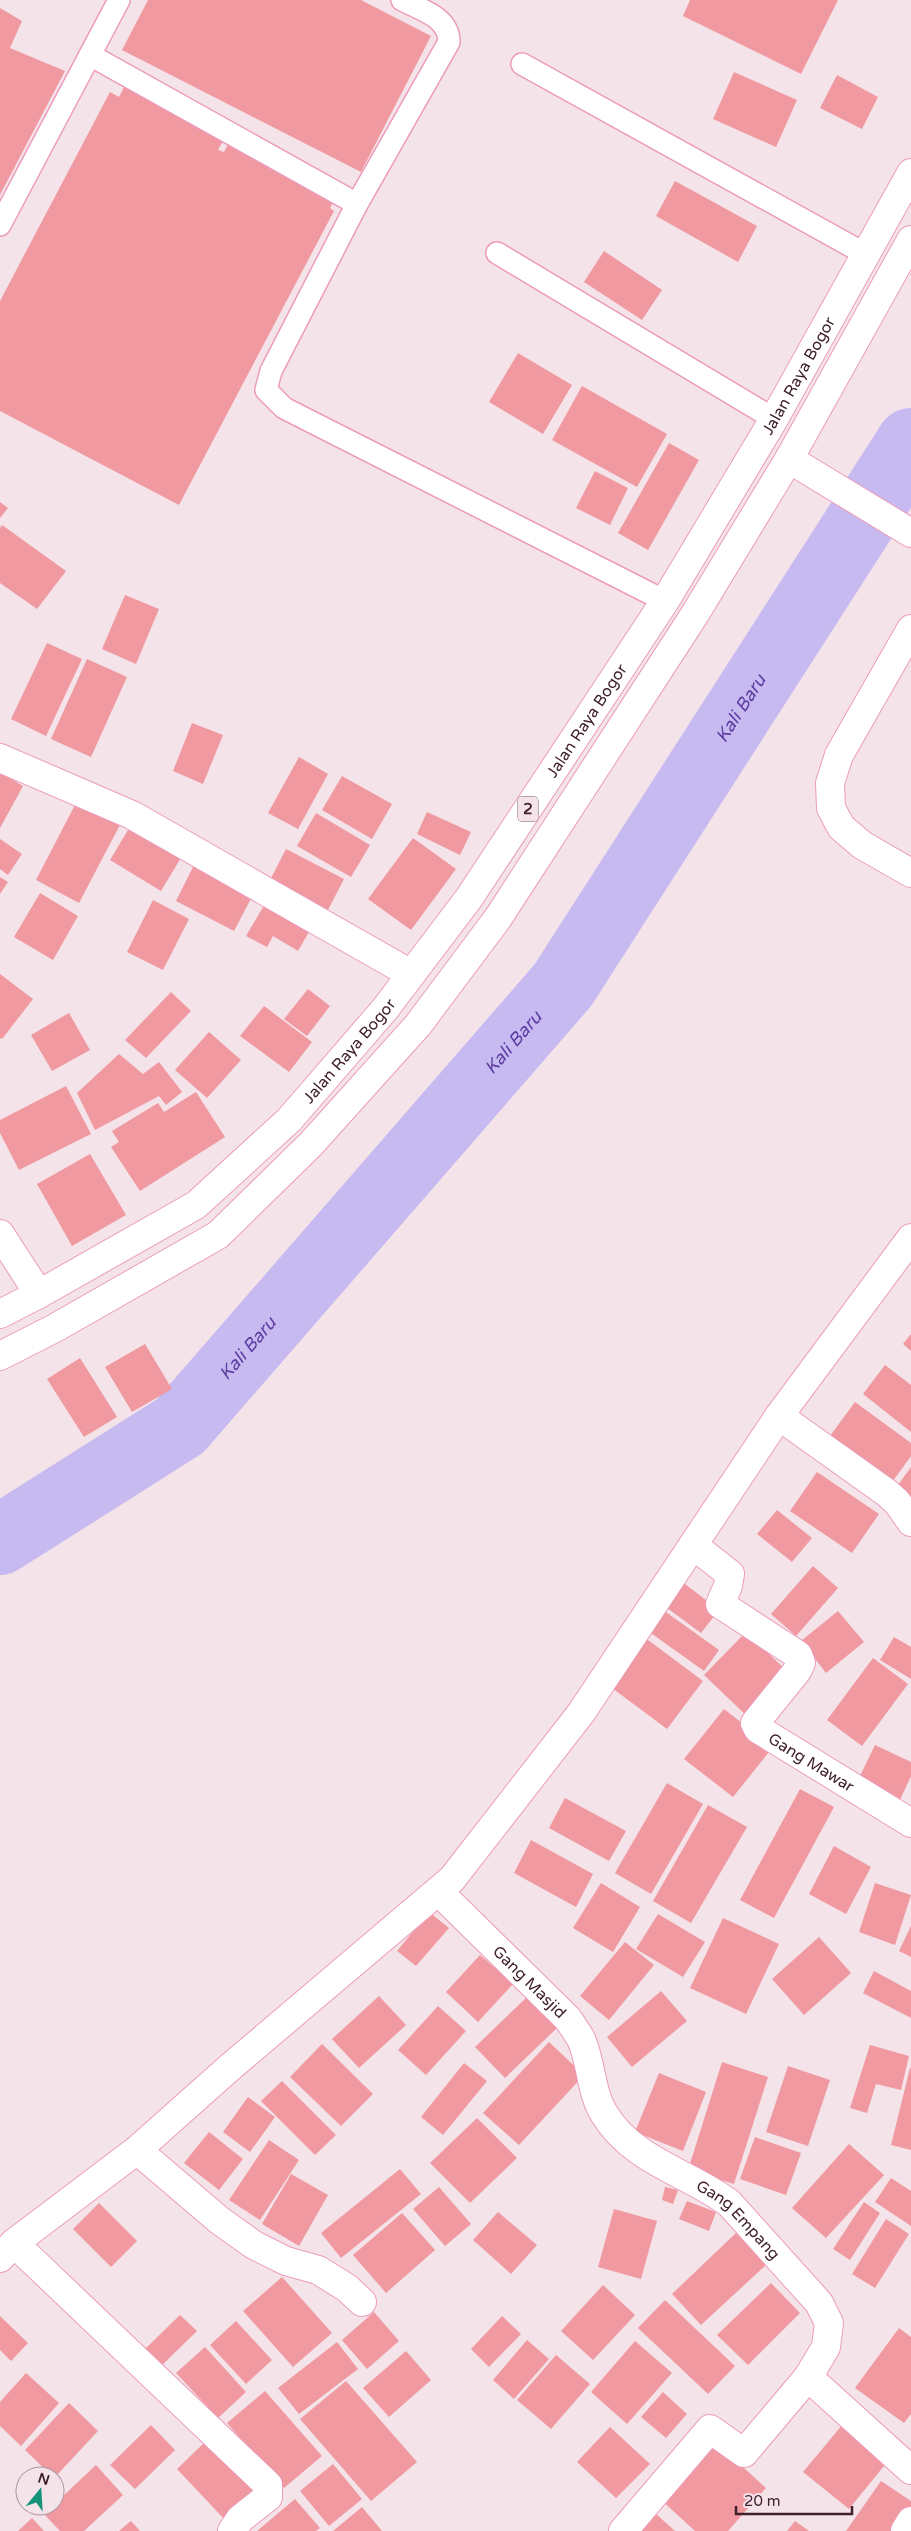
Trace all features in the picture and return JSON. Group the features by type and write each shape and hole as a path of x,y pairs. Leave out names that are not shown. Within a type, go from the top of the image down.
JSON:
{"main road":[{"name":"Jalan Raya Bogor","path":"0,1314 196,1205 289,1120 385,1008 469,898 665,600 774,419 911,173"},
{"name":"Jalan Raya Bogor","path":"0,1356 55,1328 218,1235 311,1144 418,1024 498,918 695,614 789,459 908,252"},
{"path":"789,459 906,530"},
{"path":"911,629 839,755 830,784 831,808 841,827 862,845 911,873"},
{"path":"0,758 132,815 411,974"},
{"path":"0,1234 39,1294"},
{"path":"232,2531 240,2519 268,2498 268,2485 7,2250 137,2150 228,2068 452,1879 581,1713 779,1416 911,1238"},
{"path":"779,1416 887,1493 897,1502 911,1522"},
{"name":"Gang Mawar","path":"693,1545 730,1574 730,1580 720,1604 798,1656 800,1663 796,1671 755,1723 758,1729 911,1823"},
{"name":"Gang Masjid","path":"438,1891 568,2019 581,2039 594,2090"},
{"name":"Gang Empang","path":"594,2090 604,2115 622,2137 651,2160 712,2190 729,2203 819,2303 829,2323 826,2347 808,2377 744,2452 710,2430 623,2531"},
{"path":"137,2150 219,2220 254,2245 286,2261 318,2270 347,2288 362,2302"},
{"path":"808,2377 911,2470"},
{"path":"905,2531 911,2521"}],"lane":[{"path":"0,225 119,0"},
{"path":"402,0 440,20 446,26 449,42 357,204 271,371 266,390 284,408 665,600"},
{"path":"90,55 357,204"},
{"path":"522,64 867,255"},
{"path":"498,253 774,419"}],"building":[{"path":"148,0 361,0 431,36 361,172 122,50"},
{"path":"690,0 838,0 801,74 683,16"},
{"path":"0,8 22,21 10,48 65,71 0,195"},
{"path":"734,72 797,100 776,147 713,119"},
{"path":"837,75 878,97 862,129 820,108"},
{"path":"124,87 224,139 218,150 224,152 230,141 336,197 330,208 334,211 179,505 0,411 0,301 110,92 119,97"},
{"path":"675,181 757,226 738,262 656,216"},
{"path":"604,251 662,290 642,320 584,282"},
{"path":"518,353 572,385 543,434 489,402"},
{"path":"582,386 667,434 637,487 552,440"},
{"path":"669,443 699,460 648,550 618,533"},
{"path":"595,471 628,488 610,525 576,508"},
{"path":"0,502 8,508 0,518"},
{"path":"2,525 66,571 37,609 0,583 0,528"},
{"path":"125,595 159,609 136,664 102,649"},
{"path":"47,643 82,659 46,736 11,719"},
{"path":"87,659 127,677 91,757 51,739"},
{"path":"192,723 223,735 203,784 173,771"},
{"path":"299,757 328,774 298,829 268,813"},
{"path":"0,772 23,786 0,828"},
{"path":"342,776 392,804 372,839 322,810"},
{"path":"77,801 121,823 79,903 36,880"},
{"path":"427,812 471,832 460,855 417,834"},
{"path":"316,813 370,845 351,877 297,846"},
{"path":"131,825 182,856 161,891 110,860"},
{"path":"413,838 456,869 411,930 368,899"},
{"path":"0,839 22,854 8,875 0,869"},
{"path":"286,849 344,879 328,910 270,880"},
{"path":"196,861 255,891 234,931 176,901"},
{"path":"0,877 8,882 0,894"},
{"path":"40,893 78,916 53,960 14,937"},
{"path":"269,897 314,923 298,951 273,936 267,947 246,936"},
{"path":"153,900 189,919 163,970 127,952"},
{"path":"0,974 33,999 2,1039 0,1038"},
{"path":"308,989 330,1006 307,1036 284,1019"},
{"path":"171,992 191,1011 146,1058 125,1040"},
{"path":"264,1006 312,1042 289,1072 240,1036"},
{"path":"69,1013 90,1050 52,1071 31,1035"},
{"path":"209,1032 241,1060 207,1098 175,1070"},
{"path":"119,1054 143,1074 159,1062 182,1092 166,1105 159,1096 95,1130 77,1093"},
{"path":"66,1086 91,1134 19,1170 0,1133 0,1120"},
{"path":"196,1092 225,1137 140,1191 111,1147 119,1142 112,1131 158,1103 164,1112"},
{"path":"90,1154 126,1215 72,1246 37,1184"},
{"path":"911,1334 911,1351 903,1344"},
{"path":"145,1344 172,1389 132,1412 105,1367"},
{"path":"80,1358 117,1417 84,1437 47,1379"},
{"path":"885,1365 911,1385 911,1432 863,1394"},
{"path":"855,1402 911,1443 911,1456 890,1485 827,1440"},
{"path":"911,1467 911,1505 893,1492"},
{"path":"817,1472 879,1514 852,1553 790,1511"},
{"path":"777,1510 812,1538 792,1562 757,1534"},
{"path":"813,1566 838,1588 796,1636 771,1614"},
{"path":"681,1581 719,1610 701,1633 663,1605"},
{"path":"663,1610 719,1650 704,1671 648,1631"},
{"path":"838,1611 864,1642 826,1673 801,1641"},
{"path":"746,1632 790,1674 748,1717 704,1675"},
{"path":"644,1637 703,1681 667,1729 608,1685"},
{"path":"894,1637 911,1647 911,1679 880,1660"},
{"path":"873,1658 908,1684 862,1746 827,1720"},
{"path":"724,1709 773,1747 733,1797 684,1759"},
{"path":"875,1745 911,1762 911,1776 900,1800 858,1780"},
{"path":"667,1783 703,1804 651,1894 615,1873"},
{"path":"800,1789 834,1807 774,1918 740,1900"},
{"path":"565,1798 626,1831 609,1861 549,1828"},
{"path":"708,1805 747,1827 691,1923 653,1901"},
{"path":"531,1840 593,1874 576,1907 514,1873"},
{"path":"834,1846 871,1867 846,1914 809,1894"},
{"path":"601,1883 640,1907 613,1952 573,1928"},
{"path":"875,1883 911,1895 895,1945 859,1932"},
{"path":"429,1912 449,1928 416,1966 397,1951"},
{"path":"658,1914 705,1942 683,1977 636,1949"},
{"path":"723,1918 779,1944 746,2014 690,1988"},
{"path":"911,1926 911,1957 899,1951"},
{"path":"819,1937 851,1973 804,2015 772,1979"},
{"path":"625,1942 654,1965 609,2020 580,1996"},
{"path":"480,1955 513,1984 478,2022 446,1992"},
{"path":"874,1971 911,1991 911,2018 863,1993"},
{"path":"661,1991 687,2021 632,2067 607,2037"},
{"path":"379,1996 406,2025 359,2068 332,2039"},
{"path":"528,1996 558,2027 505,2078 475,2047"},
{"path":"438,2006 466,2031 426,2075 398,2050"},
{"path":"549,2042 584,2075 519,2145 483,2113"},
{"path":"322,2044 373,2094 341,2126 290,2077"},
{"path":"870,2045 909,2056 901,2090 876,2084 867,2113 850,2108"},
{"path":"722,2062 768,2077 734,2184 688,2170"},
{"path":"464,2063 487,2081 443,2135 421,2117"},
{"path":"788,2066 830,2080 808,2146 766,2132"},
{"path":"911,2068 911,2150 891,2145"},
{"path":"659,2073 706,2092 683,2151 635,2132"},
{"path":"282,2081 336,2135 315,2155 261,2101"},
{"path":"248,2097 275,2117 250,2152 223,2132"},
{"path":"477,2118 517,2158 470,2203 430,2163"},
{"path":"209,2132 243,2159 219,2190 184,2163"},
{"path":"755,2137 801,2153 786,2195 740,2179"},
{"path":"269,2140 299,2160 260,2220 229,2200"},
{"path":"849,2144 884,2175 826,2238 792,2208"},
{"path":"400,2169 421,2194 341,2258 321,2233"},
{"path":"291,2174 328,2195 299,2246 262,2224"},
{"path":"891,2178 911,2191 911,2226 875,2202"},
{"path":"439,2187 471,2224 445,2246 413,2209"},
{"path":"665,2187 678,2190 673,2204 662,2200"},
{"path":"687,2201 716,2212 709,2231 679,2219"},
{"path":"864,2202 880,2213 850,2260 833,2249"},
{"path":"99,2203 137,2241 111,2267 73,2229"},
{"path":"614,2209 657,2221 641,2279 598,2267"},
{"path":"498,2212 537,2245 511,2274 473,2240"},
{"path":"402,2213 435,2250 386,2293 353,2255"},
{"path":"886,2219 909,2234 875,2288 852,2274"},
{"path":"736,2233 766,2265 701,2325 672,2294"},
{"path":"282,2277 332,2333 293,2367 243,2311"},
{"path":"771,2283 800,2313 748,2365 717,2335"},
{"path":"603,2285 635,2315 593,2360 561,2331"},
{"path":"665,2300 735,2366 708,2394 638,2328"},
{"path":"374,2312 399,2341 367,2369 342,2340"},
{"path":"180,2315 197,2331 159,2368 142,2352"},
{"path":"0,2316 28,2343 11,2361 0,2350"},
{"path":"502,2316 521,2334 489,2367 471,2349"},
{"path":"236,2321 272,2360 246,2384 210,2345"},
{"path":"899,2328 911,2337 911,2414 904,2423 855,2388"},
{"path":"527,2340 549,2359 514,2399 493,2380"},
{"path":"635,2341 672,2373 627,2424 591,2392"},
{"path":"337,2342 358,2369 299,2414 278,2388"},
{"path":"205,2347 246,2392 218,2418 176,2373"},
{"path":"406,2351 431,2380 389,2417 363,2388"},
{"path":"556,2355 590,2384 551,2429 517,2400"},
{"path":"26,2373 59,2403 21,2446 0,2426 0,2402"},
{"path":"346,2381 417,2462 371,2501 300,2419"},
{"path":"265,2391 322,2456 284,2488 227,2423"},
{"path":"663,2392 687,2414 666,2438 641,2417"},
{"path":"69,2403 98,2431 65,2466 42,2466 25,2450"},
{"path":"843,2424 888,2461 849,2509 803,2472"},
{"path":"151,2425 175,2450 135,2489 110,2465"},
{"path":"610,2427 650,2464 616,2498 577,2462"},
{"path":"712,2439 766,2488 728,2531 695,2531 659,2498"},
{"path":"206,2441 256,2493 226,2521 177,2469"},
{"path":"333,2464 362,2499 329,2526 300,2491"},
{"path":"96,2465 123,2495 84,2531 60,2531 46,2516 65,2516 65,2494"},
{"path":"881,2481 911,2501 911,2515 900,2531 846,2531"},
{"path":"295,2499 320,2528 316,2531 257,2531"},
{"path":"362,2507 382,2531 333,2531"},
{"path":"656,2514 675,2531 641,2531"},
{"path":"32,2518 44,2531 18,2531"},
{"path":"131,2521 140,2531 119,2531"},
{"path":"795,2521 809,2531 787,2531"}],"waterway":[{"name":"Kali Baru","path":"0,1540 180,1426 563,985 911,443"}]}
